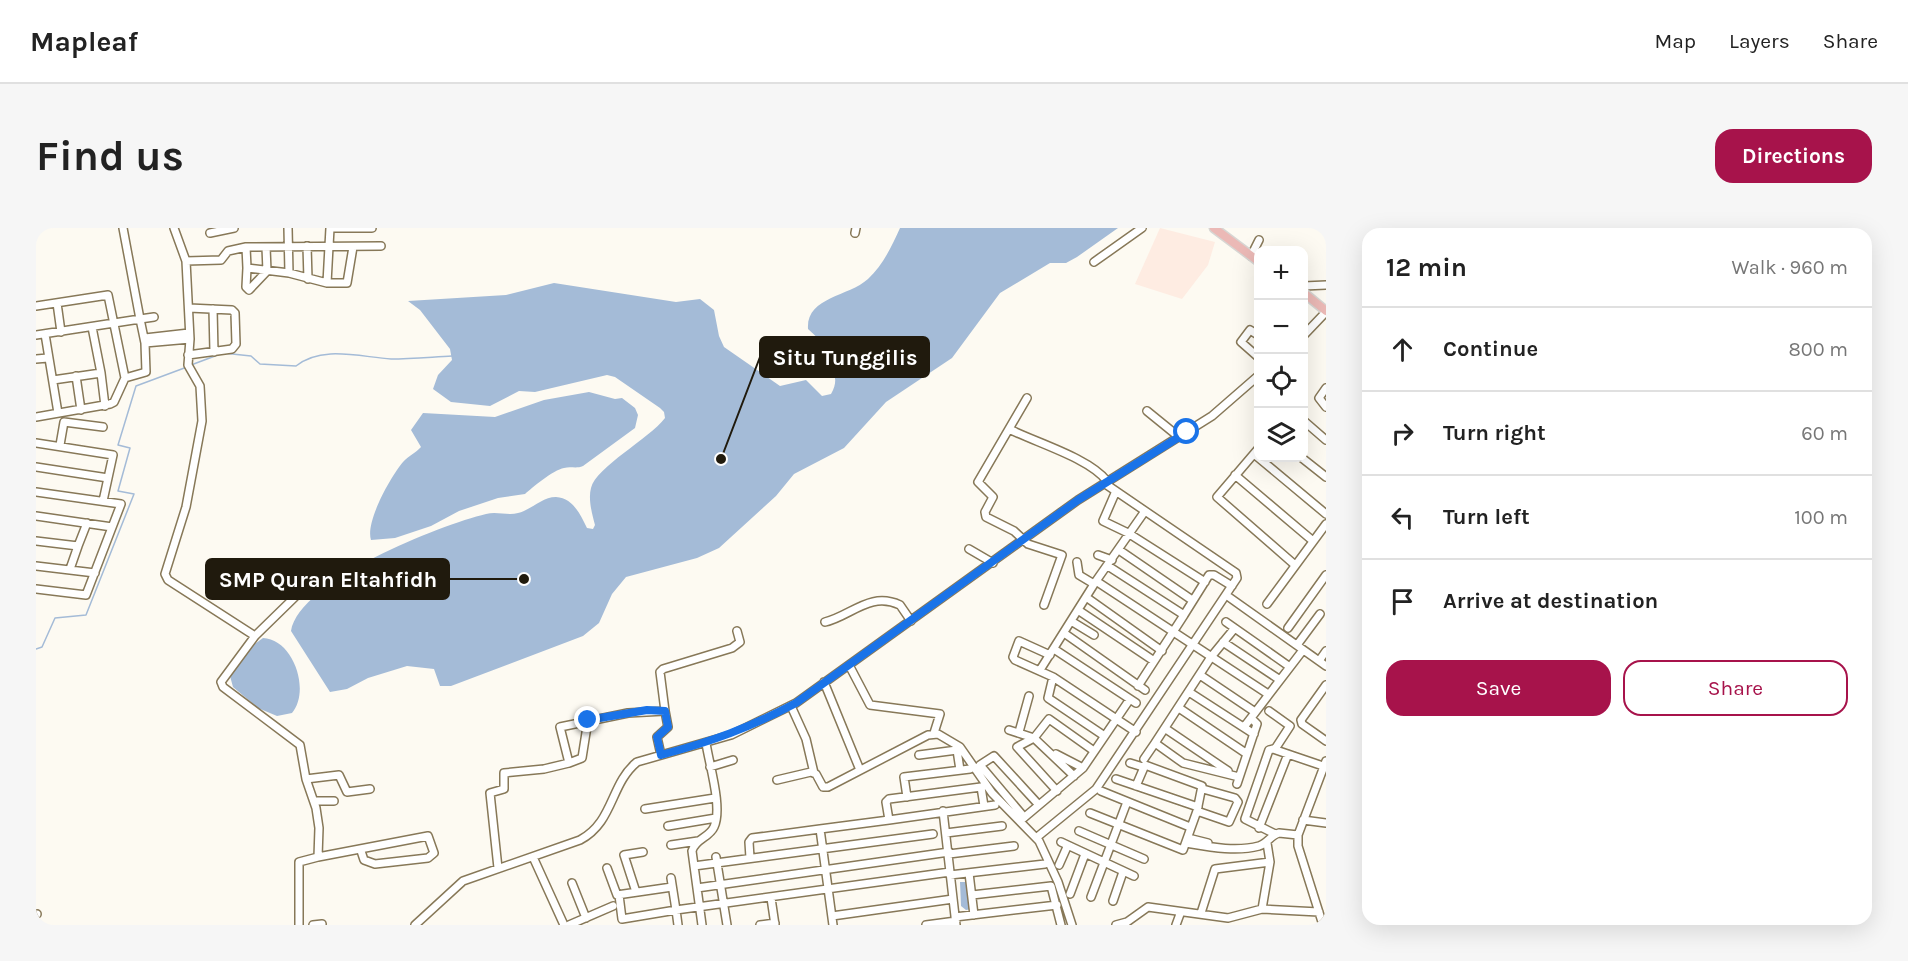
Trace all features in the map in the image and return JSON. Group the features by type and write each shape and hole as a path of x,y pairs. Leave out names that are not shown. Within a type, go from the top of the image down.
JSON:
{"main road":[{"path":"1214,228 1254,257"},
{"path":"1308,296 1326,312"}],"street":[{"path":"123,228 145,341 146,372 125,378"},
{"path":"174,228 186,261 190,336 189,367 200,386 202,403 200,439 186,507 165,574 168,580 255,636"},
{"path":"210,233 234,228"},
{"path":"288,228 289,273"},
{"path":"327,283 330,228 372,228"},
{"path":"1094,262 1142,228"},
{"path":"1258,246 1259,240"},
{"path":"307,246 308,279"},
{"path":"247,268 289,273 327,283 347,283 352,246"},
{"path":"186,261 221,260 228,251 246,247 381,246"},
{"path":"246,247 246,289 249,290 267,271 266,247"},
{"path":"1308,286 1326,285"},
{"path":"36,306 108,295 125,378 114,402 105,406 36,417"},
{"path":"57,303 61,332"},
{"path":"188,355 234,347 235,313 232,310 189,308"},
{"path":"213,309 214,352"},
{"path":"1308,330 1326,312"},
{"path":"36,335 92,327 115,321 154,317"},
{"path":"92,327 105,406"},
{"path":"1254,332 1250,330 1240,342 1254,354"},
{"path":"45,334 58,413"},
{"path":"145,341 190,336"},
{"path":"36,359 48,358"},
{"path":"53,380 101,373"},
{"path":"76,376 81,410"},
{"path":"419,924 463,881 580,840 592,832 601,825 629,769 637,762 730,735 791,706 1106,482 1212,416 1254,379"},
{"path":"1326,388 1319,398 1326,407"},
{"path":"1027,398 978,483 993,497 985,512 986,517 1014,531 1023,541 1062,555 1044,605"},
{"path":"1147,411 1179,437"},
{"path":"60,446 64,422 103,427"},
{"path":"1308,424 1326,440"},
{"path":"1009,429 1080,460 1098,471 1116,491 1236,573 1237,578 1096,789 1036,838"},
{"path":"36,442 113,455 102,501"},
{"path":"1254,454 1218,495 1218,499 1295,565"},
{"path":"1267,462 1326,514"},
{"path":"1307,462 1326,477"},
{"path":"36,468 108,478"},
{"path":"1235,476 1313,541"},
{"path":"1116,491 1103,521 1128,533 1205,582"},
{"path":"36,492 121,504 86,595 36,589"},
{"path":"1040,670 1128,533 1145,511"},
{"path":"36,516 112,527"},
{"path":"70,569 87,523"},
{"path":"1267,604 1326,524"},
{"path":"36,541 78,546"},
{"path":"969,549 993,563"},
{"path":"1119,550 1192,600"},
{"path":"1098,555 1184,615"},
{"path":"1077,562 1076,570 1079,575 1173,632 1268,694"},
{"path":"36,566 95,573"},
{"path":"1064,633 1141,688 1154,662 1209,575 1214,575 1232,586"},
{"path":"1288,628 1326,575"},
{"path":"298,594 255,636 224,677 222,685 300,745 319,828 318,857"},
{"path":"1226,595 1326,666"},
{"path":"1086,597 1161,651"},
{"path":"825,622 841,618 863,603 878,600 900,605 911,621"},
{"path":"1078,610 1154,662"},
{"path":"1244,727 1290,667 1320,614"},
{"path":"1071,621 1094,635"},
{"path":"1226,622 1290,667"},
{"path":"1144,759 1166,729 1211,657 1234,629"},
{"path":"661,755 657,737 668,727 660,672 663,669 732,648 740,642 737,631"},
{"path":"1022,819 1083,768 1103,735 1115,720 1133,701 1052,652 1018,642 1014,660 1053,677 1115,720 1136,732"},
{"path":"1223,642 1280,680"},
{"path":"1319,661 1326,651"},
{"path":"791,706 806,739 814,773 825,788 934,733 940,714 870,705 849,665"},
{"path":"1200,675 1253,715 1257,724 1236,778"},
{"path":"1053,677 1048,698 1103,735"},
{"path":"824,682 860,770"},
{"path":"1326,685 1301,720 1302,724 1326,741"},
{"path":"1189,692 1254,734"},
{"path":"1019,732 1029,696"},
{"path":"1179,708 1247,754"},
{"path":"569,763 559,728 588,720 647,710 665,711"},
{"path":"1269,711 1290,726 1275,749"},
{"path":"1057,791 1017,750 1034,738 1049,719 1094,751"},
{"path":"498,868 490,794 504,789 503,774 544,770 582,758 588,720"},
{"path":"1166,729 1236,778"},
{"path":"1009,730 1034,738 1074,776"},
{"path":"934,733 960,747 987,787 1022,819"},
{"path":"702,925 692,848 712,831 716,818 716,798 706,743"},
{"path":"1155,743 1183,763 1236,778"},
{"path":"1298,835 1284,832 1275,834 1246,822 1245,817 1271,748 1324,764 1298,835 1298,846 1323,925"},
{"path":"919,755 957,750 960,770"},
{"path":"1049,750 1083,768"},
{"path":"1259,828 1288,754"},
{"path":"1038,804 994,756 980,765 1036,838 1058,882 1072,925"},
{"path":"710,767 733,760"},
{"path":"1090,813 1180,851 1183,850 1203,789 1201,784 1145,765 1143,767 1130,763"},
{"path":"1136,786 1143,767"},
{"path":"907,797 904,777 970,769"},
{"path":"777,780 814,773"},
{"path":"306,779 335,774 341,778 347,792 370,789"},
{"path":"1116,779 1229,822 1238,802 1235,798 1203,789"},
{"path":"889,820 887,800 907,797 981,788 984,806"},
{"path":"1101,791 1190,827"},
{"path":"645,809 716,798"},
{"path":"314,801 334,801"},
{"path":"1091,897 1120,826 1127,802"},
{"path":"750,858 749,842 752,838 995,805"},
{"path":"943,811 956,921"},
{"path":"668,826 716,818"},
{"path":"1303,820 1326,823"},
{"path":"946,833 1002,825"},
{"path":"820,829 833,925"},
{"path":"1079,831 1144,859"},
{"path":"694,866 717,860 750,858 933,834"},
{"path":"1187,840 1218,848 1251,847 1267,843 1275,834"},
{"path":"299,925 299,862 428,836 434,853 428,858 375,864 364,860 361,851"},
{"path":"671,845 699,841"},
{"path":"1262,909 1264,883 1270,862 1267,843"},
{"path":"1059,866 1064,845 1134,876"},
{"path":"697,888 825,869 1014,846"},
{"path":"636,892 624,855 643,852"},
{"path":"1070,894 1085,854"},
{"path":"532,857 564,925"},
{"path":"717,860 727,925"},
{"path":"1201,913 1215,869 1270,862"},
{"path":"620,895 622,919 950,874 1044,864"},
{"path":"607,868 617,895 672,887"},
{"path":"1113,901 1123,872"},
{"path":"969,873 974,915"},
{"path":"671,878 678,925"},
{"path":"572,883 586,918"},
{"path":"972,895 1049,885 1053,888 1060,925"},
{"path":"760,925 775,924 771,898"},
{"path":"831,916 953,899"},
{"path":"926,925 956,921 974,915 1056,905"},
{"path":"569,925 612,906"},
{"path":"1116,925 1127,922 1148,907 1180,914 1201,913 1228,918 1262,909 1319,912"},
{"path":"1176,925 1180,914"},
{"path":"313,925 322,924"}],"shaded area":[{"path":"1160,228 1215,242 1208,265 1182,299 1135,284"}],"water":[{"path":"900,228 1118,228 1077,257 1066,263 1050,263 1000,293 952,358 886,402 844,448 794,474 776,496 719,548 697,558 626,577 612,594 599,623 583,636 451,686 440,686 434,669 407,666 368,678 347,689 330,692 291,631 300,612 319,593 345,574 406,542 486,514 518,513 551,498 567,500 579,512 587,528 593,529 595,525 590,497 595,480 612,462 665,418 660,408 615,377 607,375 535,392 519,391 490,406 451,402 433,389 438,375 452,360 450,349 420,310 408,301 506,295 554,283 676,302 700,299 714,310 719,336 724,347 780,386 806,380 822,396 831,394 835,379 834,373 821,341 808,329 809,318 821,304 868,279 883,261"},
{"path":"589,392 615,399 622,398 635,408 638,415 635,428 583,466 559,469 525,494 498,498 459,511 431,526 395,538 371,540 370,532 375,511 386,488 403,462 421,447 411,430 423,413 495,417 544,400"},
{"path":"263,638 283,647 296,667 300,692 292,713 277,716 258,708 233,687 230,676 233,670 249,648"},
{"path":"960,882 966,882 972,909 966,910 961,906"}],"waterway":[{"path":"191,365 223,353 251,356 260,364 296,366 306,360 329,354 391,359 452,356"},
{"path":"36,649 42,647 55,618 86,615 134,494 118,491 130,448 118,445 136,386 187,367"}],"place":[{"name":"Situ Tunggilis","path":"721,459"},
{"name":"SMP Quran Eltahfidh","path":"524,579"}],"route":[{"path":"588,720 647,710 665,711 668,727 657,737 661,755 706,743 750,726 796,703 1078,500 1187,432"}]}
